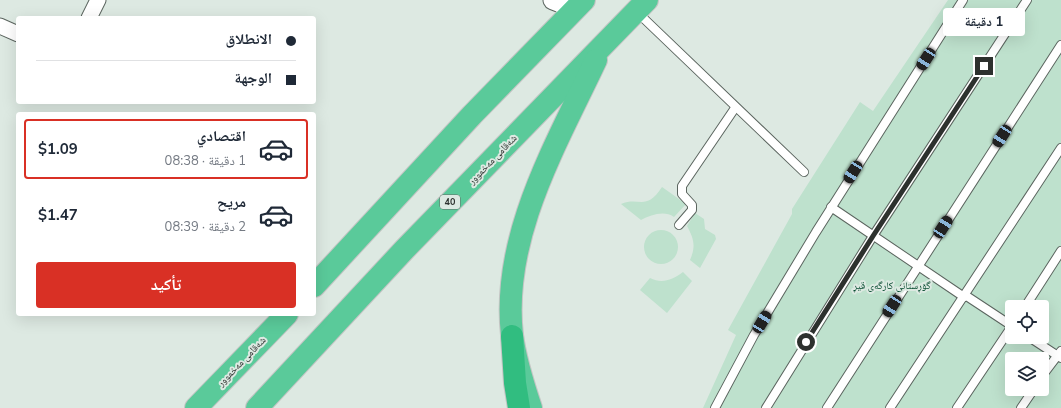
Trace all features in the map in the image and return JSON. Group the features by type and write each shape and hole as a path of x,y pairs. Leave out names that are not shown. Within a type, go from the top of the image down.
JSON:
{"highway":[{"path":"316,284 472,115 580,4"},
{"name":"شەقامی مەخموور","path":"257,408 404,250 604,43 642,6"},
{"path":"519,408 515,383 512,336 512,283 517,251 539,181 604,43"},
{"name":"شەقامی مەخموور","path":"196,408 285,316"},
{"path":"512,336 523,384 531,408"}],"street":[{"path":"91,16 98,0"},
{"path":"553,0 580,4"},
{"path":"0,26 16,33"}],"lane":[{"path":"715,408 754,335 831,208 963,0"},
{"path":"766,408 873,236 1027,0"},
{"path":"642,6 735,108 804,172"},
{"path":"827,408 1061,45"},
{"path":"679,224 692,210 692,205 682,194 682,186 735,108"},
{"path":"890,408 1061,148"},
{"path":"831,208 1012,326 957,408"},
{"path":"1030,300 1061,251"},
{"path":"1041,344 1060,355 1049,368"},
{"path":"1021,408 1029,396"}],"green space":[{"name":"گۆڕستانی کارگەی قیڕ","path":"948,0 1061,0 1061,408 703,408 736,335 728,330 792,214 792,209 860,102 873,111"},
{"path":"662,187 686,204 674,217 662,214 653,215 641,220 621,204 633,201 647,201 656,195"},
{"path":"695,213 704,219 705,229 715,235 716,239 700,268 690,260 694,247 687,226"},
{"path":"664,230 671,232 676,237 678,247 676,257 671,262 658,264 651,262 646,257 644,244 646,237 651,232"},
{"path":"683,272 692,281 667,313 640,290 650,278 663,281 675,277"}],"route":[{"path":"806,342 984,66"}]}
